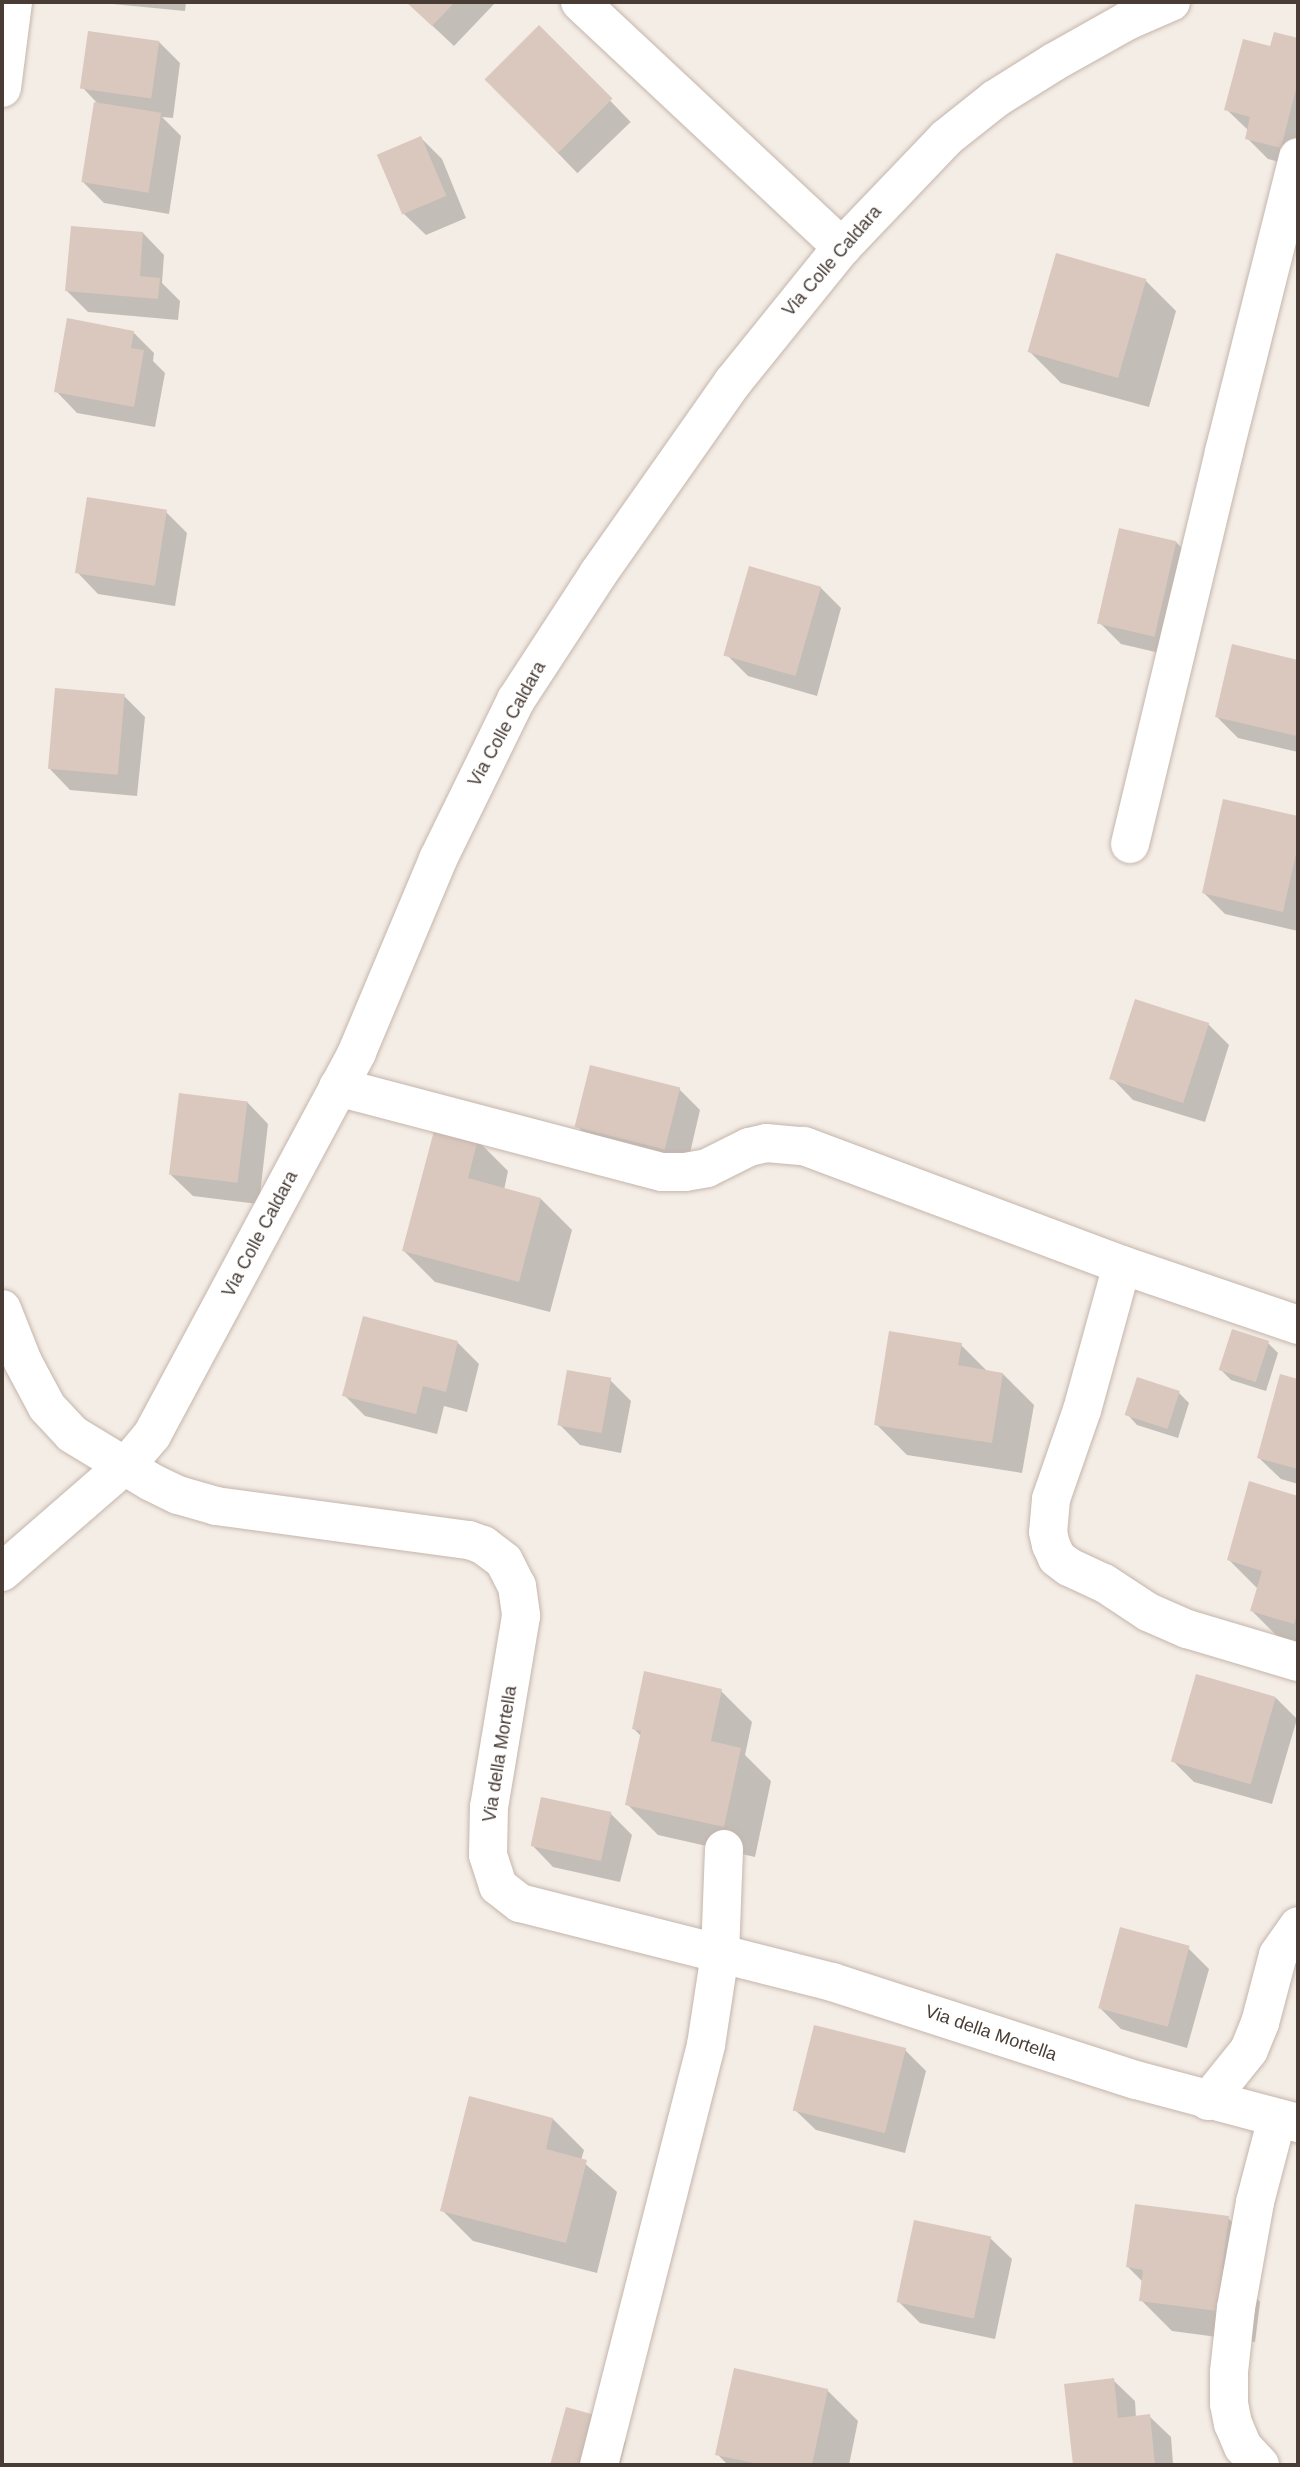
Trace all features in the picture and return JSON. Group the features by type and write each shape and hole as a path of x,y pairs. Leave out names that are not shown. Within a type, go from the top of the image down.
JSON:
{"street":[{"path":"2,88 13,2"},
{"path":"580,2 842,247"},
{"name":"Via Colle Caldara","path":"2,1572 142,1449 173,1398 338,1087 372,1018 469,792 516,701 598,574 733,382 842,247 927,156 995,99 1096,37 1171,2"},
{"path":"1130,845 1298,157"},
{"path":"338,1087 662,1172 707,1168 758,1144 776,1142 804,1146 1122,1265 1298,1325"},
{"path":"1122,1265 1082,1410 1051,1499 1048,1532 1051,1545 1057,1558 1069,1567 1104,1583 1148,1612 1206,1636 1298,1662"},
{"name":"Via della Mortella","path":"2,1308 23,1362 47,1407 72,1434 122,1467 178,1495 216,1506 456,1537 494,1551 513,1573 521,1616 488,1822 488,1855 498,1886 520,1903 862,1991 1071,2060 1208,2101 1288,2121"},
{"path":"599,2465 706,2045 720,1954 724,1849"},
{"path":"1208,2101 1249,2050 1260,2023 1278,1955 1298,1926"},
{"path":"1261,2465 1236,2434 1229,2404 1229,2372 1236,2308 1255,2202 1288,2121"}],"building":[{"path":"406,2 455,2 432,26"},
{"path":"539,25 613,99 558,153 485,79"},
{"path":"88,31 159,41 151,98 80,88"},
{"path":"1274,32 1298,38 1298,81 1281,148 1245,139 1250,117 1224,110 1243,39 1270,46"},
{"path":"94,102 161,113 148,193 81,182"},
{"path":"421,136 446,196 402,215 377,155"},
{"path":"71,226 143,232 140,276 160,278 158,299 65,291"},
{"path":"1056,253 1146,279 1118,378 1028,352"},
{"path":"67,318 134,331 131,348 144,350 134,407 54,392"},
{"path":"87,497 167,510 155,586 75,573"},
{"path":"1119,528 1176,541 1154,637 1097,623"},
{"path":"749,566 821,587 795,676 723,655"},
{"path":"1232,644 1298,660 1297,736 1215,717"},
{"path":"55,688 125,694 118,775 48,769"},
{"path":"1223,799 1298,816 1298,845 1283,912 1202,893"},
{"path":"1135,999 1209,1023 1183,1103 1109,1079"},
{"path":"590,1065 680,1087 665,1150 575,1127"},
{"path":"179,1093 247,1101 237,1183 169,1174"},
{"path":"435,1127 478,1139 468,1178 541,1198 519,1282 402,1251"},
{"path":"363,1316 458,1341 446,1392 423,1386 416,1414 342,1396"},
{"path":"1232,1329 1269,1341 1256,1382 1219,1370"},
{"path":"889,1331 962,1343 958,1365 1003,1373 992,1443 874,1425"},
{"path":"567,1370 611,1378 602,1433 557,1425"},
{"path":"1280,1374 1298,1379 1298,1469 1257,1458"},
{"path":"1137,1377 1180,1391 1167,1429 1125,1415"},
{"path":"1249,1481 1298,1496 1298,1611 1294,1624 1250,1611 1262,1571 1227,1560"},
{"path":"644,1671 722,1689 711,1741 741,1748 724,1827 625,1805 641,1731 632,1729"},
{"path":"1196,1674 1276,1697 1251,1784 1171,1761"},
{"path":"541,1797 611,1812 601,1861 531,1846"},
{"path":"1120,1927 1190,1946 1168,2027 1098,2008"},
{"path":"814,2025 906,2048 885,2133 793,2110"},
{"path":"469,2096 553,2118 546,2149 587,2160 566,2243 440,2211"},
{"path":"1135,2204 1229,2216 1222,2268 1230,2269 1225,2312 1139,2301 1143,2270 1126,2267"},
{"path":"914,2220 991,2236 974,2319 897,2302"},
{"path":"734,2368 828,2389 812,2465 764,2465 715,2455"},
{"path":"1114,2378 1118,2418 1150,2414 1155,2465 1073,2465 1064,2384"},
{"path":"566,2407 606,2418 593,2465 550,2465"}]}
